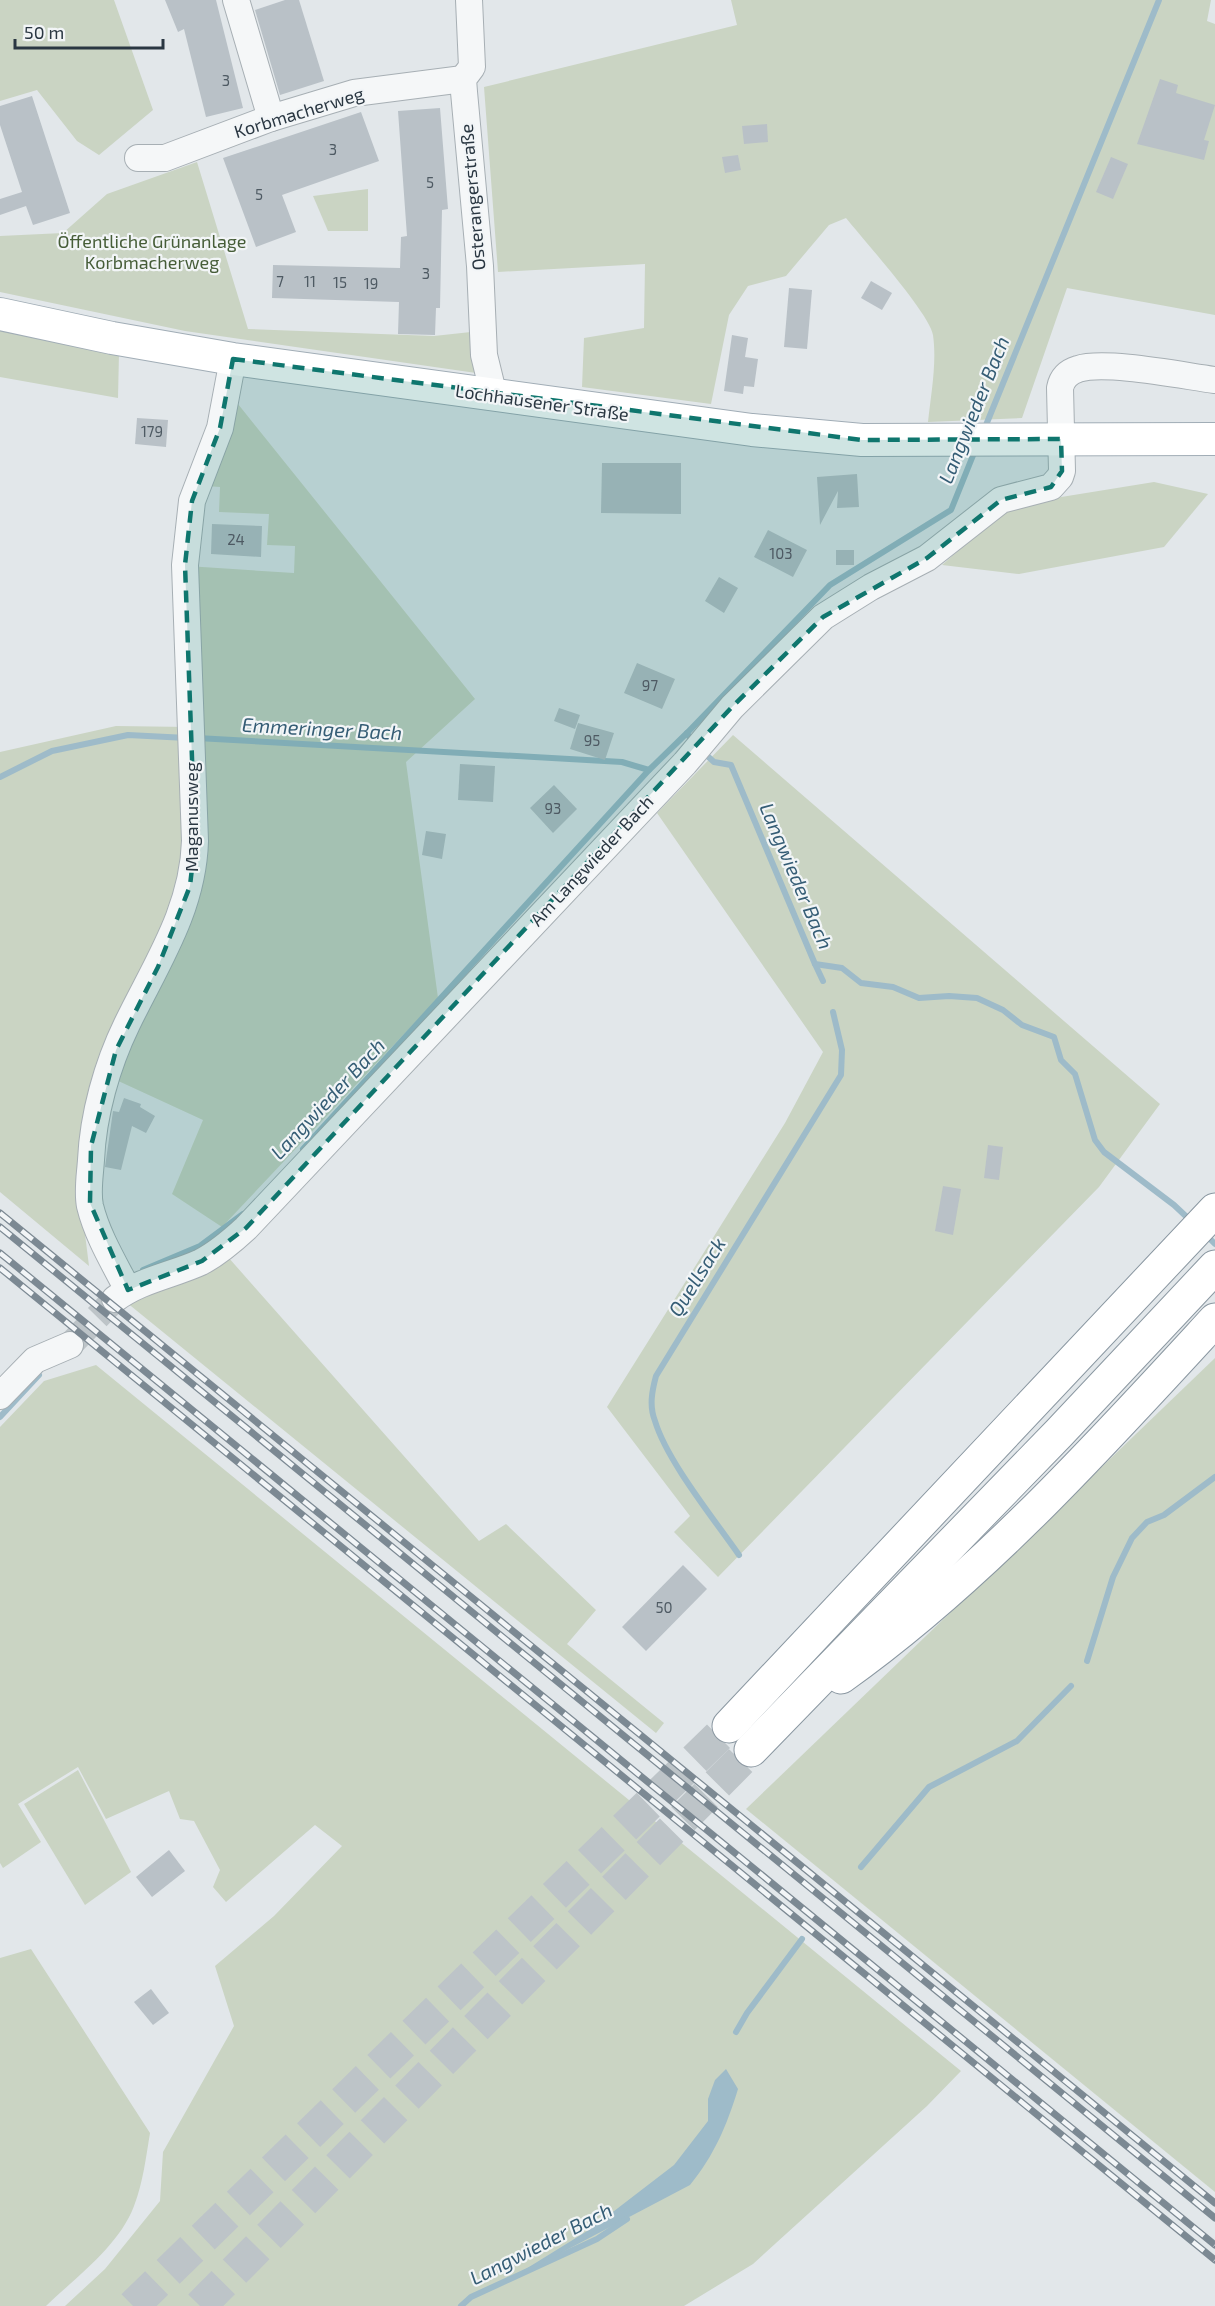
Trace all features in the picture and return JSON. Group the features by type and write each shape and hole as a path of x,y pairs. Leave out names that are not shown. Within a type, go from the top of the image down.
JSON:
{"highway":[{"path":"729,1726 1215,1210"},
{"path":"1207,1275 1050,1442 760,1739 888,1643 951,1588 1122,1420 1215,1320"}],"main road":[{"name":"Lochhausener Straße","path":"0,314 112,338 233,359 741,429 862,440 1215,438"},
{"name":"Lochhausener Straße","path":"1075,439 1215,450"}],"street":[{"path":"236,0 271,118"},
{"name":"Osterangerstraße","path":"469,0 472,67 464,79 480,266 484,355 494,396"},
{"name":"Korbmacherweg","path":"138,158 165,158 271,118 354,93 464,79"},
{"name":"Maganusweg","path":"122,1294 90,1203 91,1146 95,1119 116,1050 158,967 190,886 195,841 185,565 192,501 220,428 233,359"},
{"name":"Am Langwieder Bach","path":"122,1294 202,1261 230,1244 698,747 732,707 823,618 871,587 927,558 1001,501 1052,487 1057,482 1075,439 1060,388 1065,376 1078,368 1110,367 1215,380"},
{"path":"0,1396 35,1359 70,1345"}],"highlighted area":[{"path":"233,359 862,440 1061,439 1062,471 1051,487 1001,500 927,558 823,617 732,707 246,1228 202,1261 128,1290 90,1203 91,1146 116,1050 158,967 190,886 195,841 185,565 192,501 220,428"}],"green space":[{"path":"0,0 114,0 153,110 99,155 77,141 37,90 0,101"},
{"path":"731,0 1211,0 1207,21 1215,24 1215,315 1067,288 1022,418 928,422 934,356 933,335 929,325 908,294 846,218 829,225 786,276 748,286 729,315 711,404 582,387 584,338 644,328 645,264 498,272 484,87 737,25"},
{"name":"Öffentliche Grünanlage Korbmacherweg","path":"197,162 248,329 434,336 480,331 483,374 185,331 0,292 0,236 63,233 107,194"},
{"path":"368,189 368,231 328,231 313,196"},
{"path":"0,325 119,353 118,398 0,377"},
{"path":"234,399 475,699 406,762 438,998 222,1227 172,1194 203,1120 114,1079 185,919 187,566 294,573 295,546 267,545 269,514 219,512 220,487 206,486"},
{"path":"1154,482 1208,494 1164,547 1019,574 942,565 993,520 1018,504"},
{"path":"116,726 189,727 189,862 126,1014 83,1218 89,1266 0,1192 0,752"},
{"path":"733,735 1160,1104 1099,1187 718,1577 674,1532 690,1516 607,1407 785,1123 823,1052 657,813"},
{"path":"228,1257 479,1541 506,1524 596,1610 567,1644 664,1723 656,1733 126,1302 132,1295 171,1285 206,1272"},
{"path":"1215,1358 1215,2192 746,1809"},
{"path":"96,1365 961,2071 927,2106 753,2264 684,2306 65,2306 105,2269 160,2201 163,2152 234,2026 215,1966 274,1916 342,1846 315,1825 226,1902 213,1887 220,1870 194,1821 180,1819 169,1791 106,1819 78,1767 18,1804 41,1842 3,1868 0,1863 0,1427 44,1381"},
{"path":"78,1770 131,1872 85,1905 24,1804"},
{"path":"31,1949 150,2133 142,2179 134,2206 127,2221 107,2248 46,2306 0,2306 0,1958"}],"water":[{"path":"726,2069 738,2089 719,2140 690,2185 500,2285 592,2228 674,2165 708,2121 708,2099 715,2080"}],"building":[{"path":"165,0 216,0 243,108 206,117 184,29 178,32"},
{"path":"285,0 299,0 324,81 280,95 255,10"},
{"path":"1160,79 1178,85 1176,93 1215,105 1204,140 1209,141 1204,160 1137,144"},
{"path":"32,96 70,213 33,225 26,206 0,215 0,199 22,192 0,125 0,106"},
{"path":"440,108 448,209 442,210 440,308 436,308 435,335 398,334 399,302 272,298 273,265 400,268 401,237 407,236 398,111"},
{"path":"361,112 379,161 282,195 296,232 256,247 223,158"},
{"path":"767,124 768,142 744,144 742,126"},
{"path":"738,155 741,170 725,173 722,157"},
{"path":"1111,157 1128,164 1113,199 1096,192"},
{"path":"871,281 892,293 882,310 861,298"},
{"path":"789,288 812,290 807,349 784,347"},
{"path":"732,335 748,338 745,357 758,359 754,387 744,386 743,394 724,391"},
{"path":"137,418 168,420 166,447 135,444"},
{"path":"602,463 681,463 681,514 601,513"},
{"path":"857,474 859,507 837,508 838,491 820,525 817,477"},
{"path":"212,524 262,526 261,557 211,554"},
{"path":"768,530 807,550 793,577 754,557"},
{"path":"836,550 854,550 854,565 836,565"},
{"path":"719,577 738,588 724,613 705,601"},
{"path":"637,663 675,679 662,709 624,693"},
{"path":"559,708 580,715 575,729 554,721"},
{"path":"578,723 614,733 605,760 570,749"},
{"path":"460,764 495,766 493,802 458,800"},
{"path":"554,785 577,809 553,833 530,808"},
{"path":"426,831 446,834 442,859 422,855"},
{"path":"124,1098 141,1104 140,1107 155,1116 146,1133 132,1126 121,1170 105,1167 113,1111 119,1112"},
{"path":"988,1145 1003,1147 999,1180 984,1178"},
{"path":"943,1186 961,1189 953,1235 935,1231"},
{"path":"683,1565 707,1589 646,1651 622,1627"},
{"path":"169,1850 185,1871 152,1897 136,1877"},
{"path":"151,1989 169,2013 153,2025 134,2002"}],"waterway":[{"name":"Langwieder Bach","path":"984,430 1159,0"},
{"name":"Langwieder Bach","path":"693,743 687,733 830,585 951,510 976,448"},
{"name":"Langwieder Bach","path":"303,1149 649,770 687,733"},
{"name":"Emmeringer Bach","path":"0,777 52,751 128,735 187,738"},
{"name":"Emmeringer Bach","path":"197,738 622,762 649,770"},
{"name":"Langwieder Bach","path":"703,752 714,762 731,765 815,964 842,968 861,983 893,987 919,998 949,996 977,998 1003,1010 1022,1025 1054,1037 1061,1060 1075,1074 1095,1140 1104,1152 1174,1205 1191,1221"},
{"name":"Quellsack","path":"815,964 823,981"},
{"name":"Quellsack","path":"739,1555 692,1490 661,1437 653,1415 653,1387 656,1376 841,1075 842,1050 833,1012"},
{"name":"Langwieder Bach","path":"143,1270 200,1246 243,1214"},
{"name":"Langwieder Bach","path":"1205,1234 1215,1244"},
{"name":"Langwieder Bach","path":"0,1417 39,1375"},
{"name":"Langwieder Bach","path":"1087,1661 1113,1577 1132,1538 1147,1522 1164,1515 1215,1477"},
{"name":"Langwieder Bach","path":"861,1867 929,1787 1017,1741 1071,1686"},
{"name":"Langwieder Bach","path":"736,2032 747,2013 802,1939"},
{"name":"Langwieder Bach","path":"461,2306 471,2297 597,2239 627,2219"}],"tunnel":[{"path":"70,1345 115,1299"},
{"path":"133,2306 729,1726"},
{"path":"200,2306 751,1750"}],"railway":[{"path":"0,1213 1215,2203"},
{"path":"0,1227 1215,2218"},
{"path":"0,1253 1215,2245"},
{"path":"0,1268 1215,2260"}]}
